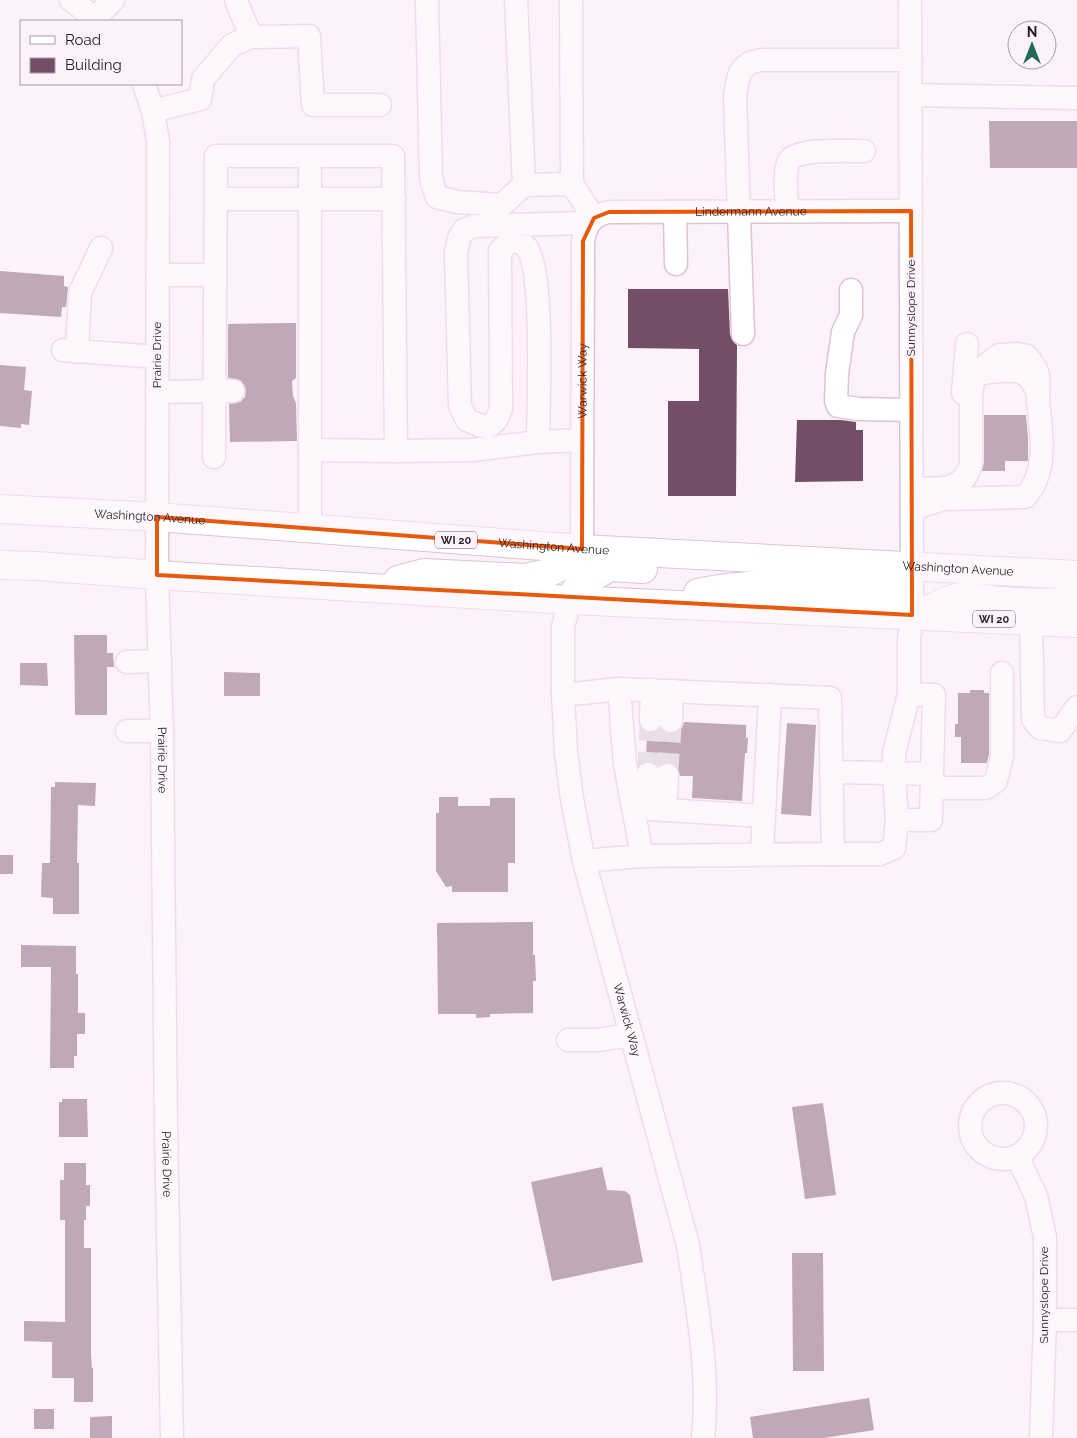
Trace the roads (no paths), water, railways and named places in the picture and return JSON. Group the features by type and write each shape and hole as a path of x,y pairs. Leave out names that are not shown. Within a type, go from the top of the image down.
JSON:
{"main road":[{"name":"Washington Avenue","path":"0,509 156,517 582,550 1077,575"},
{"path":"370,588 424,573 526,578 548,573 571,561 582,550"},
{"path":"570,600 579,585 610,567 713,574 733,573 749,571 767,559"},
{"name":"WI 20","path":"0,565 570,600 1077,623"},
{"path":"655,604 712,590 768,586 794,585 898,590 904,587 912,567"},
{"path":"912,615 962,597 1037,603 1077,601"}],"street":[{"path":"71,0 97,20 113,0"},
{"path":"236,0 251,37"},
{"path":"427,0 431,179 436,197 457,202 502,204 524,185 572,184"},
{"path":"516,0 524,185"},
{"path":"571,0 572,184 591,221"},
{"name":"Sunnyslope Drive","path":"833,854 880,854 894,848 897,820 894,753 909,694 909,639 912,615 910,0"},
{"path":"153,111 200,99 203,79 232,45 251,37 309,36 313,105 380,105"},
{"path":"743,334 735,96 739,73 750,62 761,60 910,60"},
{"name":"Prairie Drive","path":"144,85 153,111 158,141 156,517 162,731 166,1120 172,1438"},
{"path":"910,95 1077,98"},
{"path":"787,211 787,169 789,160 793,155 806,152 864,151"},
{"path":"214,457 222,429 224,390 215,275 216,156 392,156 396,452"},
{"path":"310,157 310,529"},
{"path":"216,199 394,199"},
{"name":"Lindermann Avenue","path":"538,442 538,293 533,259 527,247 520,242 509,242 500,251 501,409 496,420 489,426 481,426 467,420 460,406 456,253 459,238 464,230 474,226 591,221 600,214 609,212 911,210"},
{"path":"675,212 676,264"},
{"name":"Warwick Way","path":"582,550 583,241 585,229 591,221"},
{"path":"101,248 80,293 70,351 157,357"},
{"path":"158,275 215,275"},
{"path":"851,290 851,315 843,332 837,374 836,401 838,406 859,409 912,410"},
{"path":"963,479 964,378 967,344"},
{"path":"1017,354 1027,356 1038,374 1041,461 1038,476 1032,490 1026,497 912,498 954,486 963,479 970,470 971,396 973,382 977,374 991,360 1000,355 1017,354"},
{"path":"157,392 224,390"},
{"path":"310,450 396,452 472,450 538,442 582,440"},
{"name":"Warwick Way","path":"570,600 564,627 563,695 567,762 572,799 584,861 688,1245 705,1381 703,1438"},
{"path":"1031,621 1032,719 1040,728 1060,732 1077,707"},
{"path":"127,662 160,661"},
{"path":"831,772 894,773 932,781 986,788 996,781 1002,756 1002,674"},
{"path":"563,695 619,689 830,698 833,854 642,856 584,861"},
{"path":"619,689 625,764 648,809"},
{"path":"661,721 662,691"},
{"path":"897,820 931,820 934,695 909,694"},
{"path":"762,854 770,695"},
{"path":"127,731 162,731"},
{"path":"642,856 648,809 657,774"},
{"path":"648,809 764,816"},
{"path":"568,1040 598,1040 631,1035"},
{"name":"Sunnyslope Drive","path":"1017,1156 1036,1196 1045,1237 1045,1320 1041,1438"},
{"path":"1045,1320 1077,1320"}],"tunnel":[{"path":"648,774 651,720"},
{"path":"667,775 671,721"}]}
